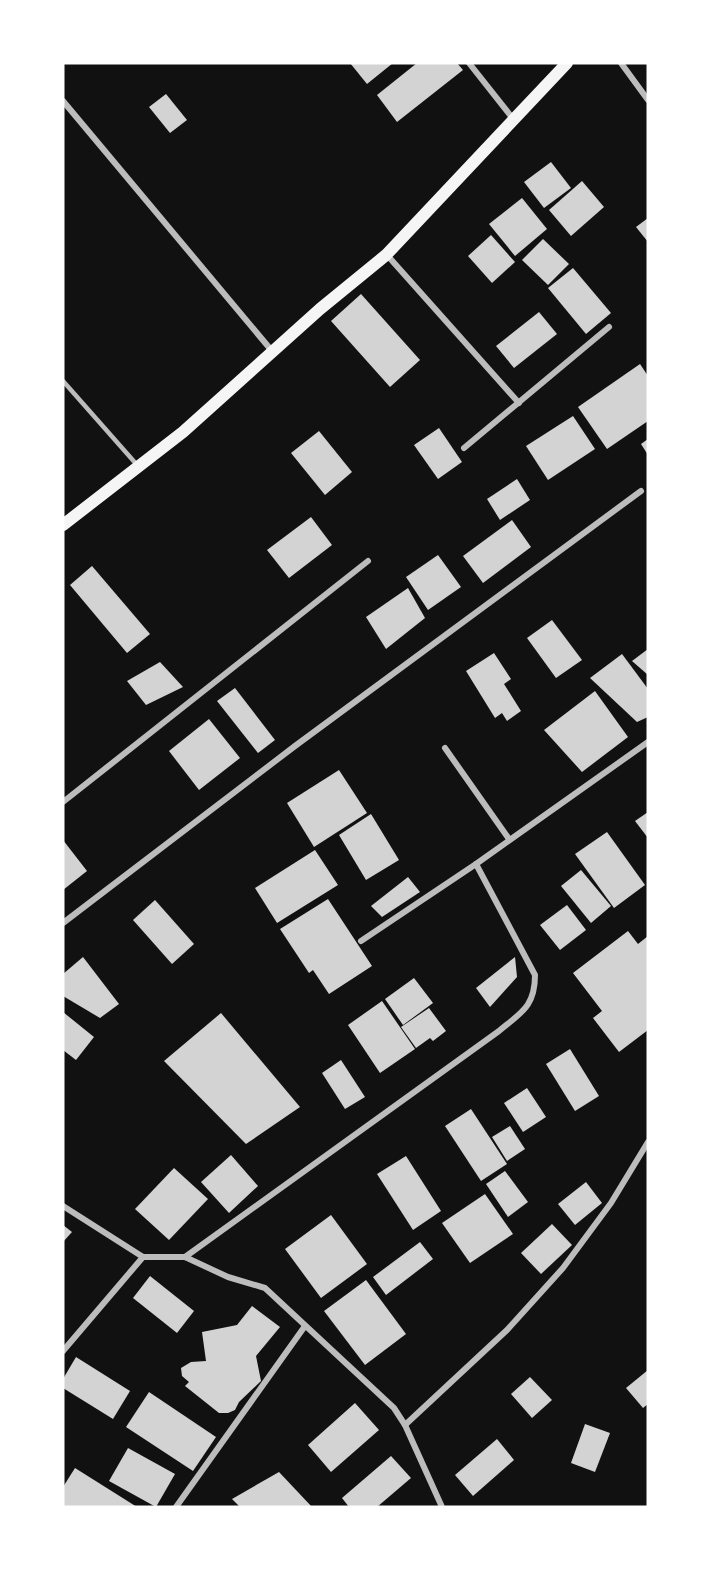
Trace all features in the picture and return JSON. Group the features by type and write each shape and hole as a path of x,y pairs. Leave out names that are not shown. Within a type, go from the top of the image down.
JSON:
{"main road":[{"path":"63,525 183,432 272,351 386,255 567,63"}],"street":[{"path":"469,63 514,120"},
{"path":"621,63 648,100"},
{"path":"63,101 272,351"},
{"path":"386,255 519,403"},
{"path":"464,448 609,327"},
{"path":"63,923 295,746 641,491"},
{"path":"63,802 368,561"},
{"path":"361,941 476,864 648,742"},
{"path":"445,748 509,840"},
{"path":"185,1257 525,1010 535,992 535,975 476,864"},
{"path":"405,1425 507,1330 563,1268 611,1203 648,1142"},
{"path":"63,1206 143,1257 185,1257 228,1277 265,1288 394,1408 405,1425 442,1507"},
{"path":"63,1351 143,1257"},
{"path":"176,1507 305,1326"}],"lane":[{"path":"63,381 138,466"}],"building":[{"path":"350,63 393,63 367,84"},
{"path":"417,63 457,63 463,70 397,122 377,95"},
{"path":"166,94 187,120 170,133 149,107"},
{"path":"551,162 571,188 544,208 524,182"},
{"path":"582,181 604,207 571,236 549,210"},
{"path":"522,198 547,229 515,256 489,224"},
{"path":"648,218 648,242 636,227"},
{"path":"491,235 515,262 492,283 468,256"},
{"path":"543,239 569,264 548,285 522,260"},
{"path":"573,268 611,313 586,334 548,288"},
{"path":"361,294 420,360 390,387 331,321"},
{"path":"539,312 557,334 514,368 496,346"},
{"path":"640,364 648,376 648,421 607,449 578,407"},
{"path":"573,416 595,449 548,480 526,446"},
{"path":"439,428 462,462 438,479 414,445"},
{"path":"319,431 352,472 325,495 291,453"},
{"path":"648,439 648,455 641,444"},
{"path":"517,479 530,500 500,520 487,499"},
{"path":"311,517 332,545 289,578 267,550"},
{"path":"512,520 531,547 483,583 463,556"},
{"path":"438,555 461,587 428,610 406,577"},
{"path":"92,566 150,634 127,653 70,585"},
{"path":"408,588 425,618 386,649 366,617"},
{"path":"552,620 582,660 556,678 527,638"},
{"path":"648,649 648,675 632,661"},
{"path":"494,653 511,679 504,684 521,711 507,721 502,713 495,718 466,671"},
{"path":"622,654 648,689 648,717 637,722 590,678"},
{"path":"160,662 183,687 146,705 127,681"},
{"path":"235,688 275,740 258,753 217,701"},
{"path":"595,691 628,737 582,772 544,730"},
{"path":"209,719 240,758 199,790 169,751"},
{"path":"339,770 367,813 314,847 287,803"},
{"path":"648,812 648,838 635,821"},
{"path":"371,814 399,860 366,880 339,835"},
{"path":"607,832 645,885 614,908 575,854"},
{"path":"63,840 87,871 63,890"},
{"path":"315,850 338,885 277,923 255,888"},
{"path":"581,870 611,906 591,923 561,886"},
{"path":"408,877 420,892 382,917 371,906"},
{"path":"328,899 372,966 329,994 313,970 309,973 280,929"},
{"path":"155,900 194,944 172,964 133,920"},
{"path":"567,905 586,930 560,950 540,925"},
{"path":"628,931 638,944 648,936 648,1030 619,1052 593,1018 602,1011 573,973"},
{"path":"83,957 119,1004 100,1018 63,996 63,974"},
{"path":"515,957 517,977 490,1007 476,988"},
{"path":"414,978 433,1003 403,1025 385,999"},
{"path":"382,1001 415,1049 380,1073 348,1025"},
{"path":"429,1008 446,1031 433,1041 430,1038 416,1048 401,1027"},
{"path":"63,1012 94,1037 76,1060 63,1050"},
{"path":"221,1013 300,1107 246,1144 164,1061"},
{"path":"570,1049 599,1096 575,1111 546,1064"},
{"path":"341,1060 365,1097 345,1109 322,1073"},
{"path":"527,1088 546,1117 523,1132 504,1103"},
{"path":"471,1109 507,1164 481,1181 445,1126"},
{"path":"510,1126 525,1149 507,1161 492,1137"},
{"path":"231,1155 258,1186 229,1213 201,1182"},
{"path":"406,1156 441,1211 413,1230 377,1174"},
{"path":"174,1168 208,1199 169,1240 135,1209"},
{"path":"505,1171 528,1202 508,1217 486,1184"},
{"path":"586,1182 602,1203 575,1225 558,1204"},
{"path":"485,1194 513,1234 470,1263 442,1223"},
{"path":"331,1215 367,1264 321,1298 285,1249"},
{"path":"552,1224 572,1245 541,1274 521,1253"},
{"path":"63,1225 72,1232 63,1242"},
{"path":"420,1242 433,1259 386,1295 373,1277"},
{"path":"150,1276 194,1311 177,1333 133,1298"},
{"path":"366,1280 406,1334 365,1365 324,1311"},
{"path":"252,1306 280,1327 256,1356 261,1381 239,1402 235,1410 219,1413 185,1386 189,1382 182,1376 181,1368 191,1362 206,1361 202,1332 237,1325"},
{"path":"76,1357 130,1391 113,1419 63,1388 63,1379"},
{"path":"648,1370 648,1404 643,1408 626,1388"},
{"path":"530,1377 552,1400 532,1418 511,1394"},
{"path":"149,1392 216,1437 193,1471 126,1427"},
{"path":"355,1403 379,1430 331,1472 308,1445"},
{"path":"585,1424 610,1433 595,1472 571,1463"},
{"path":"497,1439 514,1460 473,1496 455,1475"},
{"path":"128,1448 175,1474 156,1507 109,1481"},
{"path":"391,1456 411,1478 377,1507 349,1507 342,1498"},
{"path":"75,1468 137,1507 63,1507 63,1487"},
{"path":"279,1472 312,1507 240,1507 232,1499"}]}
